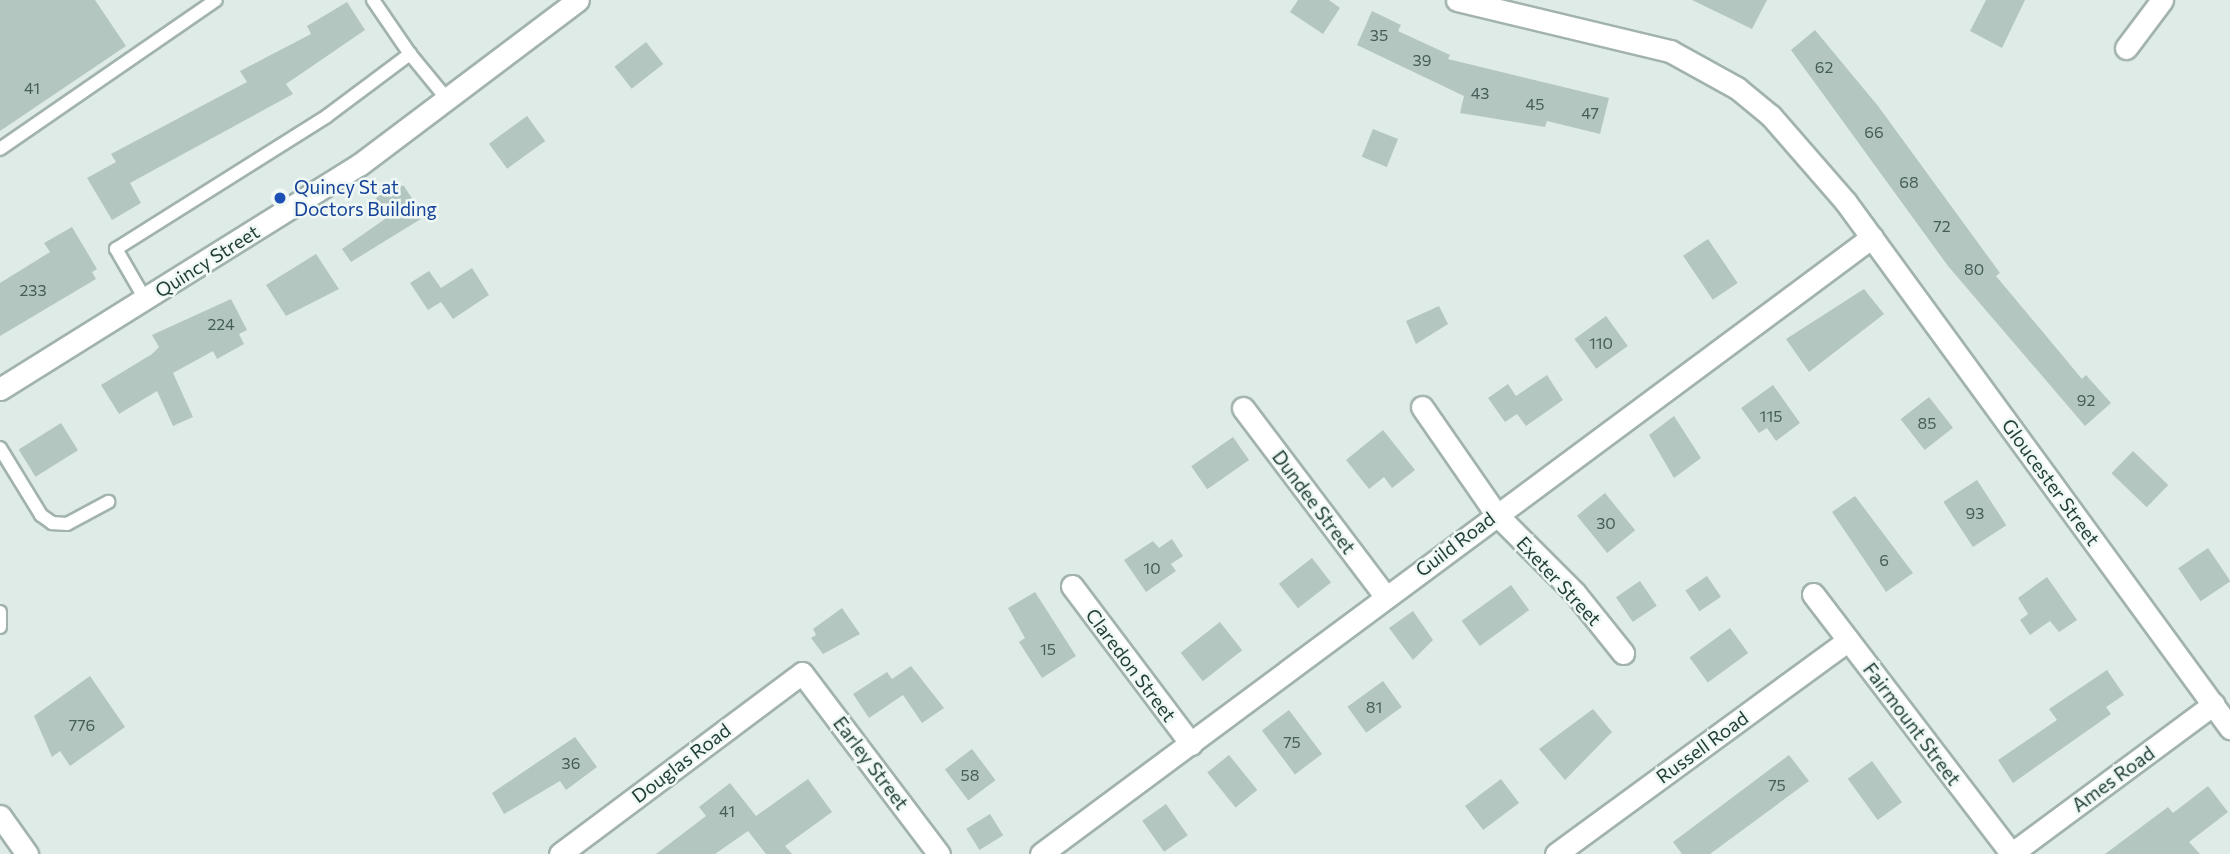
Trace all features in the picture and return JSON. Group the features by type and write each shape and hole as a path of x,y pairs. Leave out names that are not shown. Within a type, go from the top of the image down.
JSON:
{"street":[{"name":"Quincy Street","path":"0,389 359,165 578,0"},
{"path":"2126,48 2162,0"},
{"name":"Gloucester Street","path":"1472,2 1634,41 1704,68 1737,88 1796,141 1872,237 2230,728"},
{"name":"Guild Road","path":"1041,854 1872,237"},
{"name":"Exeter Street","path":"1422,407 1496,514 1575,593 1623,653"},
{"name":"Dundee Street","path":"1243,408 1385,596"},
{"name":"Claredon Street","path":"1072,586 1191,744"},
{"name":"Fairmount Street","path":"1813,594 2012,854"},
{"name":"Russell Road","path":"1556,854 1848,640"},
{"name":"Douglas Road","path":"560,854 802,673"},
{"name":"Earley Street","path":"802,673 939,854"},
{"name":"Ames Road","path":"2012,854 2214,704"},
{"path":"0,816 27,854"}],"lane":[{"path":"373,0 410,54 447,99"},
{"path":"0,149 207,3"},
{"path":"145,299 116,249 327,116 410,54"},
{"path":"0,448 52,523 67,524 108,502"},
{"path":"0,612 0,627"}],"building":[{"path":"0,0 95,0 126,46 0,131"},
{"path":"1298,0 1329,0 1340,8 1323,34 1290,12"},
{"path":"1692,0 1767,0 1752,29"},
{"path":"1986,0 2025,0 2002,48 1970,31"},
{"path":"347,2 365,30 286,84 293,94 130,183 141,203 112,220 87,178 116,162 111,154 247,82 240,71 311,34 307,26"},
{"path":"1372,11 1401,25 1398,31 1450,55 1448,59 1609,98 1600,134 1547,121 1545,127 1460,113 1464,96 1357,45"},
{"path":"1815,30 1878,106 2000,273 1996,276 2082,379 2086,375 2111,403 2085,426 1948,266 1791,50"},
{"path":"646,42 663,64 632,89 614,67"},
{"path":"527,116 545,141 507,169 489,144"},
{"path":"1373,129 1398,139 1387,167 1362,157"},
{"path":"396,185 404,186 424,217 351,262 342,249 385,219 376,198"},
{"path":"72,227 97,269 92,272 96,279 0,336 0,283 50,252 44,243"},
{"path":"1708,239 1738,283 1713,300 1683,256"},
{"path":"316,254 339,289 286,316 266,285"},
{"path":"472,268 489,295 453,319 441,302 428,310 410,283 429,271 441,288"},
{"path":"1864,289 1884,314 1809,372 1786,339"},
{"path":"231,299 247,330 239,334 244,344 217,359 213,351 173,373 193,417 173,426 157,391 119,414 101,385 152,354 159,347 152,335"},
{"path":"1439,306 1448,324 1416,344 1406,321"},
{"path":"1606,316 1628,346 1596,369 1574,339"},
{"path":"1547,375 1563,400 1526,426 1517,414 1505,422 1488,398 1508,384 1516,396"},
{"path":"1773,385 1800,423 1776,441 1767,428 1759,433 1741,408"},
{"path":"1929,397 1953,428 1925,450 1901,419"},
{"path":"1674,416 1701,458 1674,478 1649,435"},
{"path":"61,423 78,450 36,477 19,449"},
{"path":"1383,430 1415,470 1392,488 1384,477 1369,489 1346,460"},
{"path":"1233,437 1249,460 1207,489 1191,466"},
{"path":"2133,451 2168,485 2147,507 2111,473"},
{"path":"1977,480 2006,525 1973,547 1943,502"},
{"path":"1605,493 1635,530 1607,553 1577,516"},
{"path":"1855,496 1913,573 1886,592 1832,512"},
{"path":"1172,539 1183,556 1171,564 1176,571 1146,592 1124,560 1153,541 1159,548"},
{"path":"2208,548 2230,581 2201,601 2178,568"},
{"path":"1312,558 1331,582 1298,608 1279,584"},
{"path":"1707,576 1721,597 1699,611 1685,591"},
{"path":"2047,577 2077,620 2059,632 2050,621 2030,635 2020,620 2028,614 2018,598"},
{"path":"1640,581 1657,606 1633,622 1616,597"},
{"path":"1511,585 1529,610 1480,646 1462,621"},
{"path":"1035,592 1076,656 1042,678 1019,642 1025,638 1008,608"},
{"path":"842,608 860,634 823,654 811,638 816,635 813,629"},
{"path":"1413,611 1433,640 1413,660 1389,628"},
{"path":"1220,622 1242,650 1203,681 1181,653"},
{"path":"1730,628 1748,653 1708,682 1690,657"},
{"path":"911,666 944,708 922,723 903,695 869,718 853,694 887,672 892,679"},
{"path":"2107,670 2124,695 2106,707 2111,714 2013,783 1998,760 2057,720 2049,709"},
{"path":"90,676 125,727 70,766 60,751 52,757 34,716"},
{"path":"1383,681 1402,707 1366,733 1347,707"},
{"path":"1593,709 1612,732 1565,780 1539,749"},
{"path":"1289,710 1322,754 1295,774 1262,730"},
{"path":"575,737 597,767 566,790 560,781 504,814 492,793"},
{"path":"972,749 995,780 968,801 945,769"},
{"path":"1229,755 1257,790 1236,808 1207,773"},
{"path":"1789,755 1809,781 1710,854 1682,854 1673,842"},
{"path":"1872,761 1902,802 1878,820 1848,779"},
{"path":"808,779 832,812 785,846 792,854 766,854 748,831 715,854 656,854 706,816 699,807 730,783 756,816"},
{"path":"1501,779 1519,803 1483,830 1465,806"},
{"path":"2208,786 2228,812 2189,842 2200,854 2105,854 2168,807 2173,813"},
{"path":"1166,804 1188,835 1164,852 1142,821"},
{"path":"990,814 1003,835 980,850 966,829"}],"place":[{"name":"Quincy St at Doctors Building","path":"280,198"}]}
